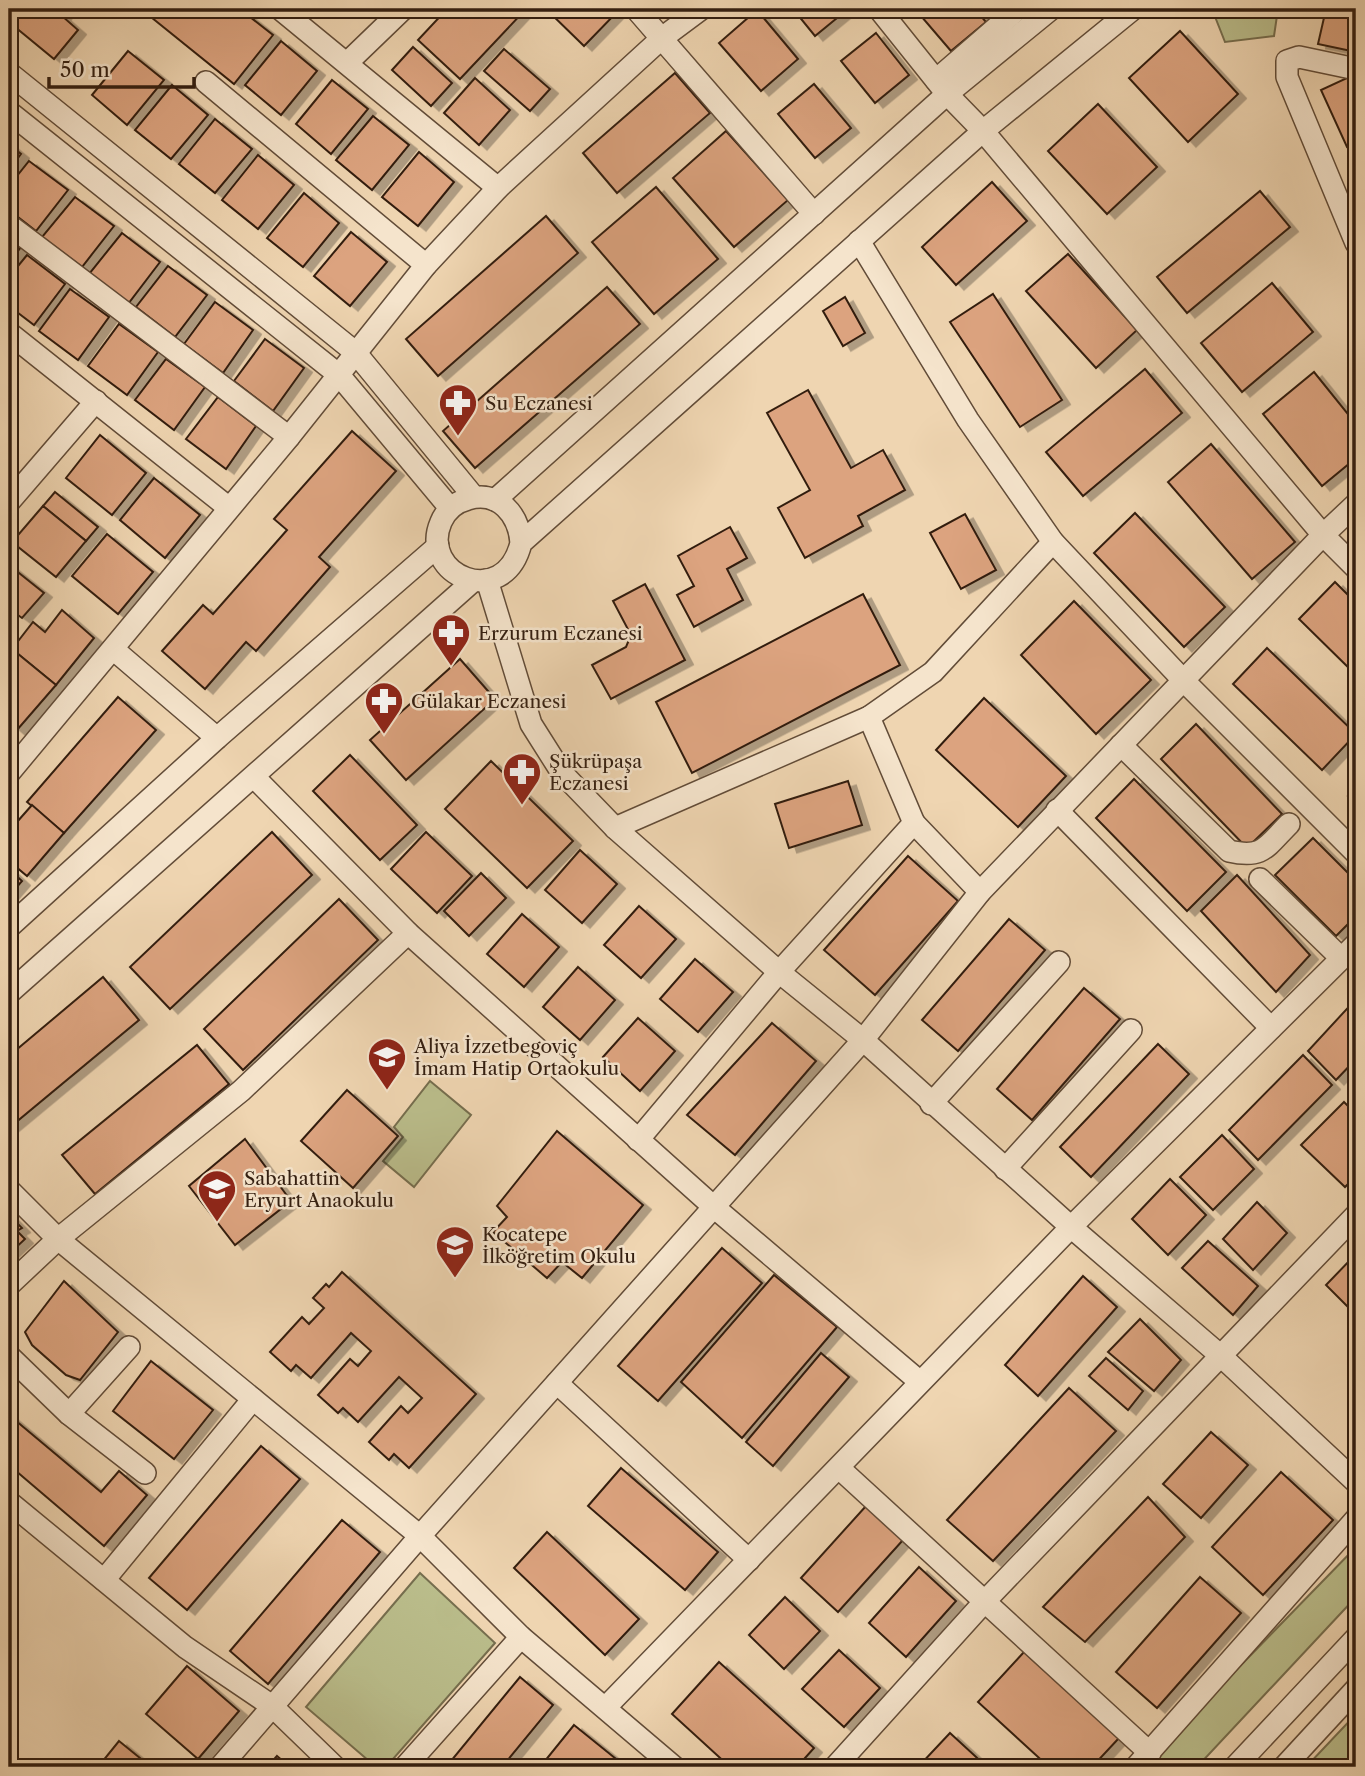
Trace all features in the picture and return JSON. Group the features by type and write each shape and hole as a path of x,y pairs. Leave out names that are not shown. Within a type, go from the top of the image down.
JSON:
{"street":[{"path":"281,9 498,188"},
{"path":"348,62 403,9"},
{"path":"636,9 814,214"},
{"path":"13,759 113,649 289,437 426,265 498,188 662,38 701,9"},
{"path":"879,9 942,87 983,131 1323,535 1356,568"},
{"path":"9,73 355,352 485,498 506,507 515,517 520,529 518,556 500,576 480,581 461,577 450,569 442,558 438,546 439,525 450,508 461,501 485,498 814,214 1017,9"},
{"path":"942,87 1051,9"},
{"path":"521,543 983,131 1133,9"},
{"path":"1356,69 1299,57 1287,61 1287,77 1356,243"},
{"path":"206,82 426,265"},
{"path":"9,112 339,375 450,508"},
{"path":"9,225 289,437"},
{"path":"859,241 968,420 1053,542 1184,681 1356,853"},
{"path":"9,333 229,508"},
{"path":"9,502 96,401"},
{"path":"219,1767 419,1536 863,1040 980,892 1323,535 1356,504"},
{"path":"615,828 869,717 933,672 1053,542"},
{"path":"9,927 217,738 438,546"},
{"path":"9,993 141,874 480,581"},
{"path":"480,581 531,724 562,773 615,828 779,972 863,1040 931,1104 1222,1356 1356,1482"},
{"path":"113,649 217,738"},
{"path":"869,717 914,823 980,892"},
{"path":"1121,745 1229,851 1248,856 1264,850 1289,824"},
{"path":"254,777 408,933 715,1208 919,1381"},
{"path":"1057,810 1271,1028"},
{"path":"638,1140 779,972 914,823"},
{"path":"606,1707 839,1468 919,1381 1349,951 1259,879"},
{"path":"9,1285 58,1239 241,1091 408,933"},
{"path":"931,1104 1059,962"},
{"path":"1005,1169 1131,1030"},
{"path":"9,1190 58,1239 419,1536 521,1637 674,1767"},
{"path":"835,1767 986,1600 1356,1215"},
{"path":"69,1414 129,1347"},
{"path":"9,1356 69,1414 145,1473"},
{"path":"557,1383 749,1560"},
{"path":"104,1580 253,1399"},
{"path":"839,1468 986,1600 1143,1760 1356,1520"},
{"path":"9,1502 185,1647 272,1706 335,1767"},
{"path":"405,1767 521,1637"},
{"path":"1236,1767 1356,1638"},
{"path":"1284,1767 1356,1689"}],"green space":[{"path":"1212,9 1278,9 1274,36 1225,42"},
{"path":"430,1081 471,1115 414,1187 383,1161 403,1137 394,1127"},
{"path":"1356,1547 1356,1597 1197,1767 1137,1767 1169,1739"},
{"path":"420,1573 495,1643 386,1767 376,1767 306,1707"},
{"path":"1356,1714 1356,1767 1306,1767"}],"building":[{"path":"9,9 68,9 62,16 78,30 54,59 9,22"},
{"path":"141,9 240,9 273,35 234,84"},
{"path":"447,9 526,9 460,79 418,40"},
{"path":"546,9 620,9 584,46"},
{"path":"793,9 848,9 815,36"},
{"path":"915,9 975,9 986,22 951,51"},
{"path":"1326,9 1356,9 1356,52 1318,44"},
{"path":"757,10 798,59 761,91 719,43"},
{"path":"1180,31 1238,94 1188,142 1129,78"},
{"path":"876,33 909,75 875,103 841,61"},
{"path":"281,41 317,71 281,115 245,85"},
{"path":"413,47 452,83 431,106 392,70"},
{"path":"504,49 550,89 530,111 484,71"},
{"path":"128,51 164,80 127,125 92,95"},
{"path":"675,73 710,113 617,193 583,153"},
{"path":"1349,77 1354,89 1356,88 1356,143 1347,147 1321,90"},
{"path":"475,78 510,110 479,145 444,113"},
{"path":"332,80 368,109 331,154 296,124"},
{"path":"814,84 851,128 815,158 778,114"},
{"path":"172,85 208,115 171,159 135,130"},
{"path":"1098,104 1157,167 1107,214 1048,151"},
{"path":"373,116 409,145 372,190 336,160"},
{"path":"215,119 252,149 215,193 179,164"},
{"path":"726,131 788,200 734,247 673,178"},
{"path":"9,144 21,154 9,170"},
{"path":"419,152 454,182 418,226 382,197"},
{"path":"258,155 294,185 258,229 222,200"},
{"path":"29,161 68,190 36,231 9,210 9,186"},
{"path":"992,182 1027,221 956,285 922,247"},
{"path":"656,187 718,259 654,314 592,242"},
{"path":"1260,191 1290,227 1187,313 1157,277"},
{"path":"304,193 339,223 303,267 267,238"},
{"path":"75,197 114,226 82,267 42,237"},
{"path":"546,216 578,253 438,376 406,339"},
{"path":"351,232 387,262 350,306 314,276"},
{"path":"122,233 160,262 128,304 89,274"},
{"path":"9,238 21,247 9,263"},
{"path":"1068,254 1137,330 1096,368 1026,291"},
{"path":"27,255 65,284 34,325 9,306 9,277"},
{"path":"168,266 207,295 175,337 136,307"},
{"path":"1272,283 1313,332 1242,392 1201,343"},
{"path":"607,287 640,324 475,468 443,431"},
{"path":"70,289 109,317 78,360 39,331"},
{"path":"993,294 1062,400 1020,427 950,322"},
{"path":"845,297 865,333 843,346 823,311"},
{"path":"215,302 253,330 223,373 184,344"},
{"path":"119,324 158,352 127,395 88,366"},
{"path":"265,339 304,368 273,411 234,381"},
{"path":"166,359 205,387 174,430 135,400"},
{"path":"1145,369 1182,413 1083,496 1046,452"},
{"path":"1314,372 1356,424 1356,458 1322,486 1263,414"},
{"path":"808,390 851,468 883,450 905,490 858,516 863,526 805,558 778,508 810,490 767,413"},
{"path":"218,397 256,426 226,469 186,439"},
{"path":"352,431 396,471 319,557 330,567 256,651 246,642 205,689 162,651 203,605 213,614 287,530 274,519"},
{"path":"100,435 146,473 112,515 66,478"},
{"path":"1211,444 1295,542 1252,579 1168,482"},
{"path":"154,478 200,515 165,558 120,520"},
{"path":"55,492 98,527 86,541 43,506"},
{"path":"43,506 86,541 56,577 12,542"},
{"path":"1135,513 1225,607 1184,647 1094,553"},
{"path":"965,514 996,570 961,589 930,533"},
{"path":"730,527 747,558 727,569 743,600 694,627 677,595 694,586 678,556"},
{"path":"107,534 153,572 118,614 72,576"},
{"path":"9,565 44,593 22,618 11,610 9,613"},
{"path":"1335,582 1356,603 1356,675 1299,619"},
{"path":"645,584 685,660 611,699 592,665 626,647 631,635 613,601"},
{"path":"863,594 900,665 692,773 656,702"},
{"path":"1074,601 1151,680 1096,734 1021,655"},
{"path":"62,610 94,638 56,685 12,649 33,622 45,632"},
{"path":"1267,648 1356,734 1322,770 1233,684"},
{"path":"12,649 56,685 17,730 9,723 9,653"},
{"path":"460,659 495,699 406,780 370,740"},
{"path":"118,697 156,730 64,833 27,802"},
{"path":"984,698 1066,776 1018,827 936,750"},
{"path":"1196,724 1282,814 1247,848 1161,759"},
{"path":"350,755 417,825 380,860 313,791"},
{"path":"491,761 573,841 527,888 445,809"},
{"path":"1134,779 1226,872 1187,911 1096,818"},
{"path":"848,781 862,825 789,848 775,804"},
{"path":"1356,789 1356,804 1348,796"},
{"path":"32,805 64,833 27,876 9,861 9,831"},
{"path":"272,832 312,875 170,1009 130,967"},
{"path":"426,832 472,876 437,913 391,869"},
{"path":"1313,838 1356,881 1356,916 1336,936 1275,875"},
{"path":"580,850 617,884 582,923 545,890"},
{"path":"908,856 958,901 875,995 824,950"},
{"path":"9,869 22,881 9,896"},
{"path":"481,873 506,898 469,936 444,911"},
{"path":"1237,875 1310,955 1276,992 1201,911"},
{"path":"339,899 378,940 243,1070 204,1029"},
{"path":"639,906 676,939 641,978 604,945"},
{"path":"522,914 559,947 524,987 487,954"},
{"path":"1009,919 1045,950 958,1051 922,1020"},
{"path":"695,959 733,992 698,1032 660,999"},
{"path":"578,967 615,1000 580,1040 543,1007"},
{"path":"103,977 139,1020 9,1128 9,1056"},
{"path":"1084,988 1120,1019 1032,1120 997,1089"},
{"path":"1356,999 1356,1059 1336,1080 1308,1051"},
{"path":"638,1018 675,1051 640,1091 603,1057"},
{"path":"772,1023 816,1061 735,1155 687,1115"},
{"path":"1158,1044 1189,1074 1091,1177 1060,1147"},
{"path":"197,1045 229,1084 95,1194 62,1155"},
{"path":"1303,1055 1332,1085 1258,1160 1229,1130"},
{"path":"347,1090 398,1136 353,1188 301,1141"},
{"path":"1344,1102 1356,1114 1356,1176 1345,1187 1301,1145"},
{"path":"557,1131 643,1205 582,1278 562,1262 547,1278 493,1232 507,1217 497,1206"},
{"path":"1222,1135 1254,1169 1213,1210 1180,1177"},
{"path":"245,1139 291,1201 235,1245 189,1186"},
{"path":"1170,1179 1206,1215 1168,1255 1132,1219"},
{"path":"1257,1202 1287,1233 1253,1270 1223,1239"},
{"path":"9,1215 22,1228 17,1231 25,1239 9,1254"},
{"path":"1208,1241 1258,1286 1233,1315 1182,1268"},
{"path":"722,1248 762,1283 658,1401 618,1366"},
{"path":"1356,1256 1356,1315 1326,1285"},
{"path":"342,1272 476,1394 409,1468 394,1454 389,1460 369,1442 401,1406 408,1413 422,1398 399,1377 358,1422 343,1408 338,1413 318,1395 350,1359 358,1366 371,1351 351,1333 311,1378 296,1365 291,1371 270,1352 302,1317 309,1324 324,1308 313,1298 326,1284 329,1287"},
{"path":"774,1275 837,1327 742,1438 681,1382"},
{"path":"1083,1276 1117,1307 1038,1396 1005,1365"},
{"path":"64,1281 118,1332 80,1380 66,1375 32,1345 25,1332"},
{"path":"1140,1319 1181,1360 1154,1391 1108,1352"},
{"path":"821,1353 849,1377 773,1466 746,1442"},
{"path":"1106,1358 1143,1391 1128,1410 1089,1376"},
{"path":"151,1361 213,1410 174,1459 113,1411"},
{"path":"1069,1388 1116,1431 993,1561 947,1520"},
{"path":"9,1415 101,1492 119,1471 147,1495 104,1546 9,1465"},
{"path":"1211,1432 1248,1465 1201,1518 1163,1484"},
{"path":"261,1446 300,1479 187,1610 149,1578"},
{"path":"621,1468 718,1552 685,1590 588,1506"},
{"path":"1281,1472 1333,1520 1263,1595 1212,1547"},
{"path":"1148,1497 1185,1537 1085,1642 1043,1607"},
{"path":"866,1506 903,1540 838,1612 801,1578"},
{"path":"342,1520 380,1552 268,1684 230,1651"},
{"path":"547,1532 639,1619 605,1655 514,1568"},
{"path":"919,1567 956,1601 906,1657 869,1623"},
{"path":"1200,1577 1241,1613 1157,1708 1116,1672"},
{"path":"785,1597 820,1631 784,1669 749,1635"},
{"path":"839,1650 880,1688 844,1727 802,1689"},
{"path":"1024,1652 1119,1738 1092,1767 1049,1767 978,1702"},
{"path":"719,1662 814,1748 797,1767 730,1767 672,1714"},
{"path":"187,1666 239,1711 198,1759 146,1714"},
{"path":"520,1677 553,1705 502,1767 446,1767"},
{"path":"574,1725 626,1767 540,1767"},
{"path":"950,1733 987,1767 918,1767"},
{"path":"119,1741 151,1767 98,1767"},
{"path":"277,1756 290,1767 267,1767"}],"place":[{"name":"Su Eczanesi","path":"458,437"},
{"name":"Erzurum Eczanesi","path":"451,667"},
{"name":"Gülakar Eczanesi","path":"384,735"},
{"name":"Şükrüpaşa Eczanesi","path":"522,806"},
{"name":"Aliya İzzetbegoviç İmam Hatip Ortaokulu","path":"387,1091"},
{"name":"Sabahattin Eryurt Anaokulu","path":"217,1223"},
{"name":"Kocatepe İlköğretim Okulu","path":"455,1279"}]}
